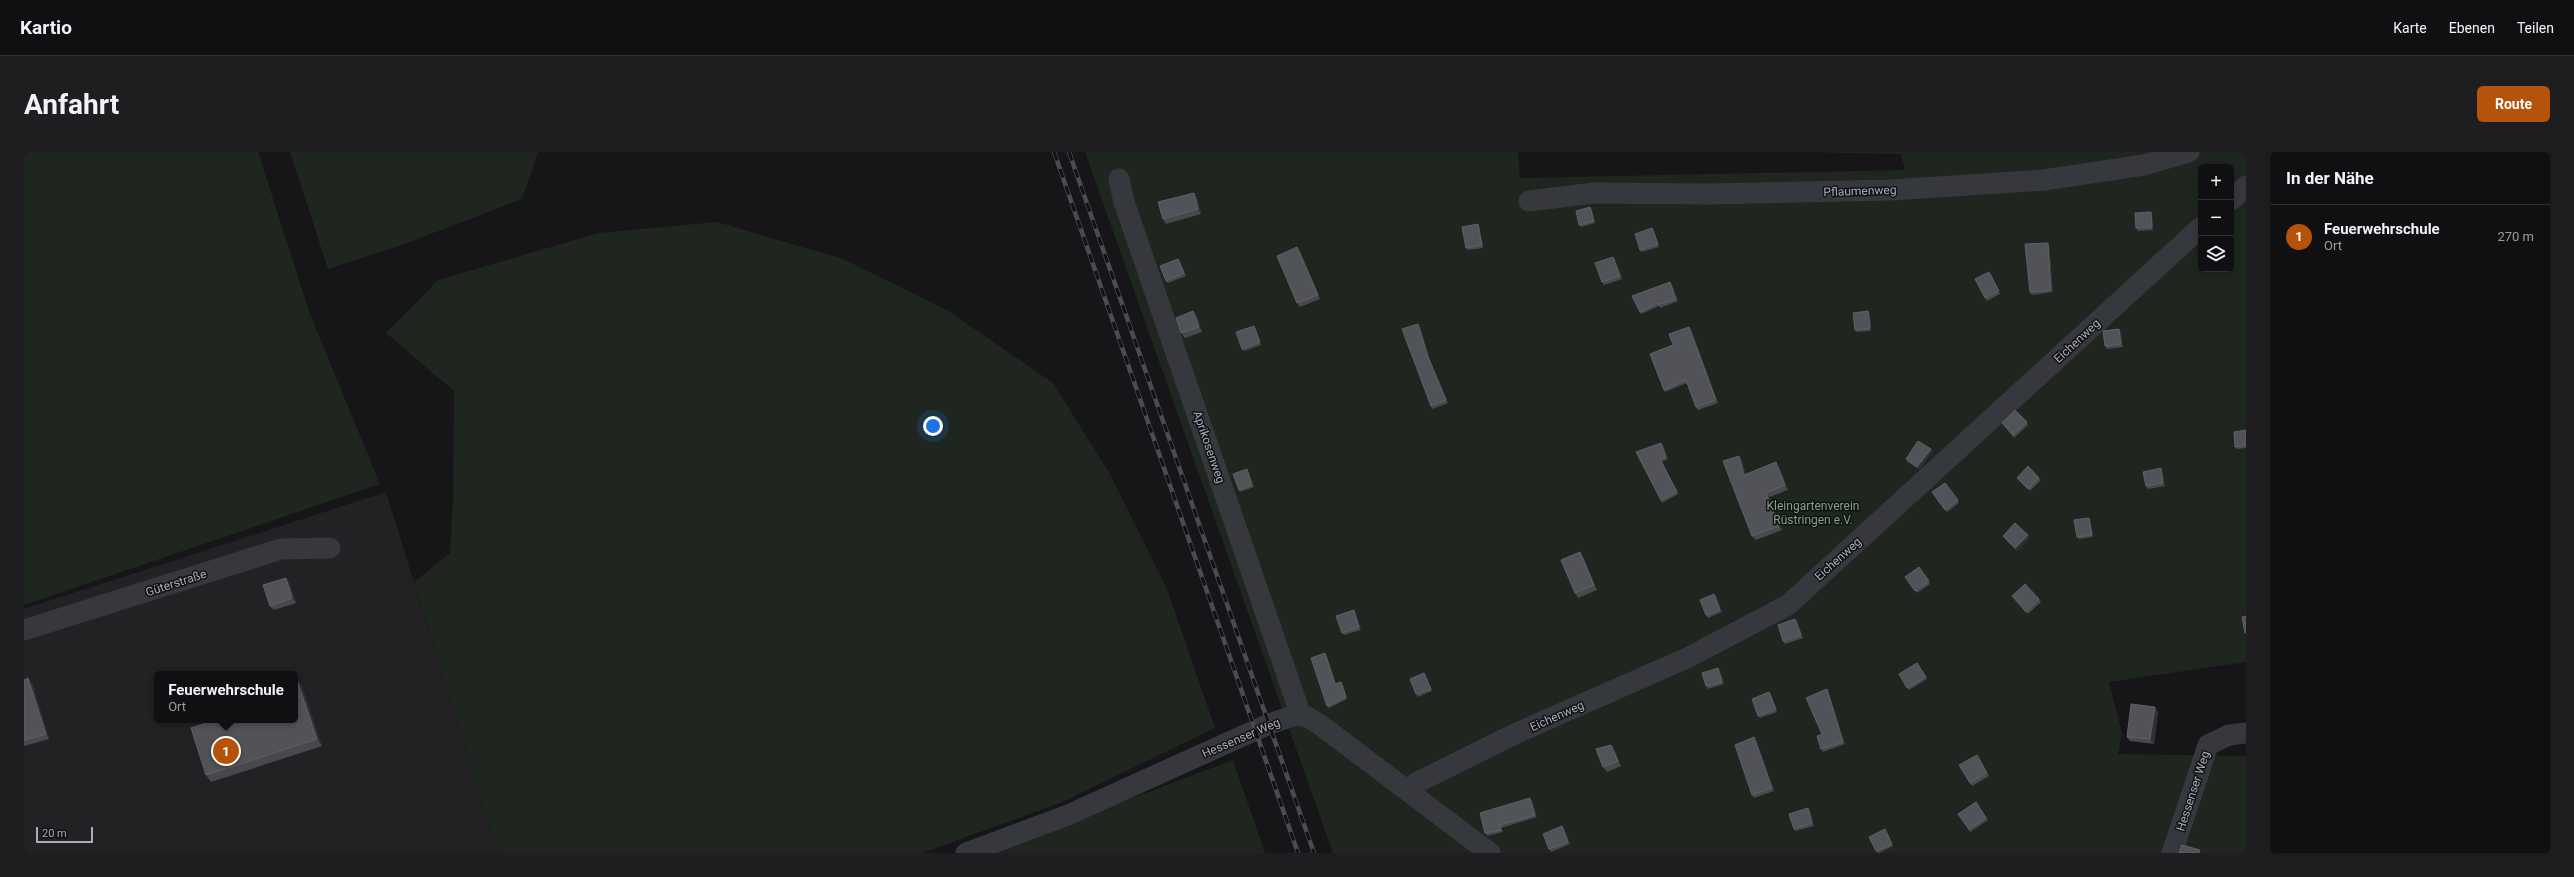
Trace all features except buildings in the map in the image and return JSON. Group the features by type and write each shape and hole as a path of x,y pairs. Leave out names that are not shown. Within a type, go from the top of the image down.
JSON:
{"street":[{"name":"Pflaumenweg","path":"1529,202 1594,194 1709,194 1892,190 2044,180 2144,165 2189,152"},
{"name":"Aprikosenweg","path":"1119,179 1124,202 1297,704 1296,715"},
{"path":"2234,197 2246,186"},
{"name":"Eichenweg","path":"1409,791 1416,783 1512,735 1687,658 1788,605 2198,230"},
{"name":"Güterstraße","path":"24,630 282,549 330,548"},
{"name":"Hessenser Weg","path":"966,853 1068,815 1255,730 1296,715 1307,717 1319,724 1490,853"},
{"name":"Hessenser Weg","path":"2172,853 2208,745 2229,735 2246,733"}],"shaded area":[{"path":"386,492 498,853 24,853 24,609"}],"green space":[{"path":"24,152 258,152 310,314 380,484 24,605"},
{"path":"290,152 538,152 522,199 402,245 328,269"},
{"name":"Kleingartenverein Rüstringen e.V.","path":"1085,152 1518,152 1520,178 1905,170 1901,154 1804,152 2246,152 2246,662 2109,682 2122,733 2118,754 2246,756 2246,853 1333,853"},
{"path":"717,222 843,259 947,310 1053,383 1110,474 1167,589 1215,728 1060,803 922,853 498,853 414,582 450,553 453,499 454,391 386,333 438,280 599,233"},
{"path":"1233,760 1265,853 987,853"}],"railway":[{"path":"1054,152 1298,853"},
{"path":"1069,152 1314,853"}],"place":[{"name":"Feuerwehrschule","path":"226,751"}]}
